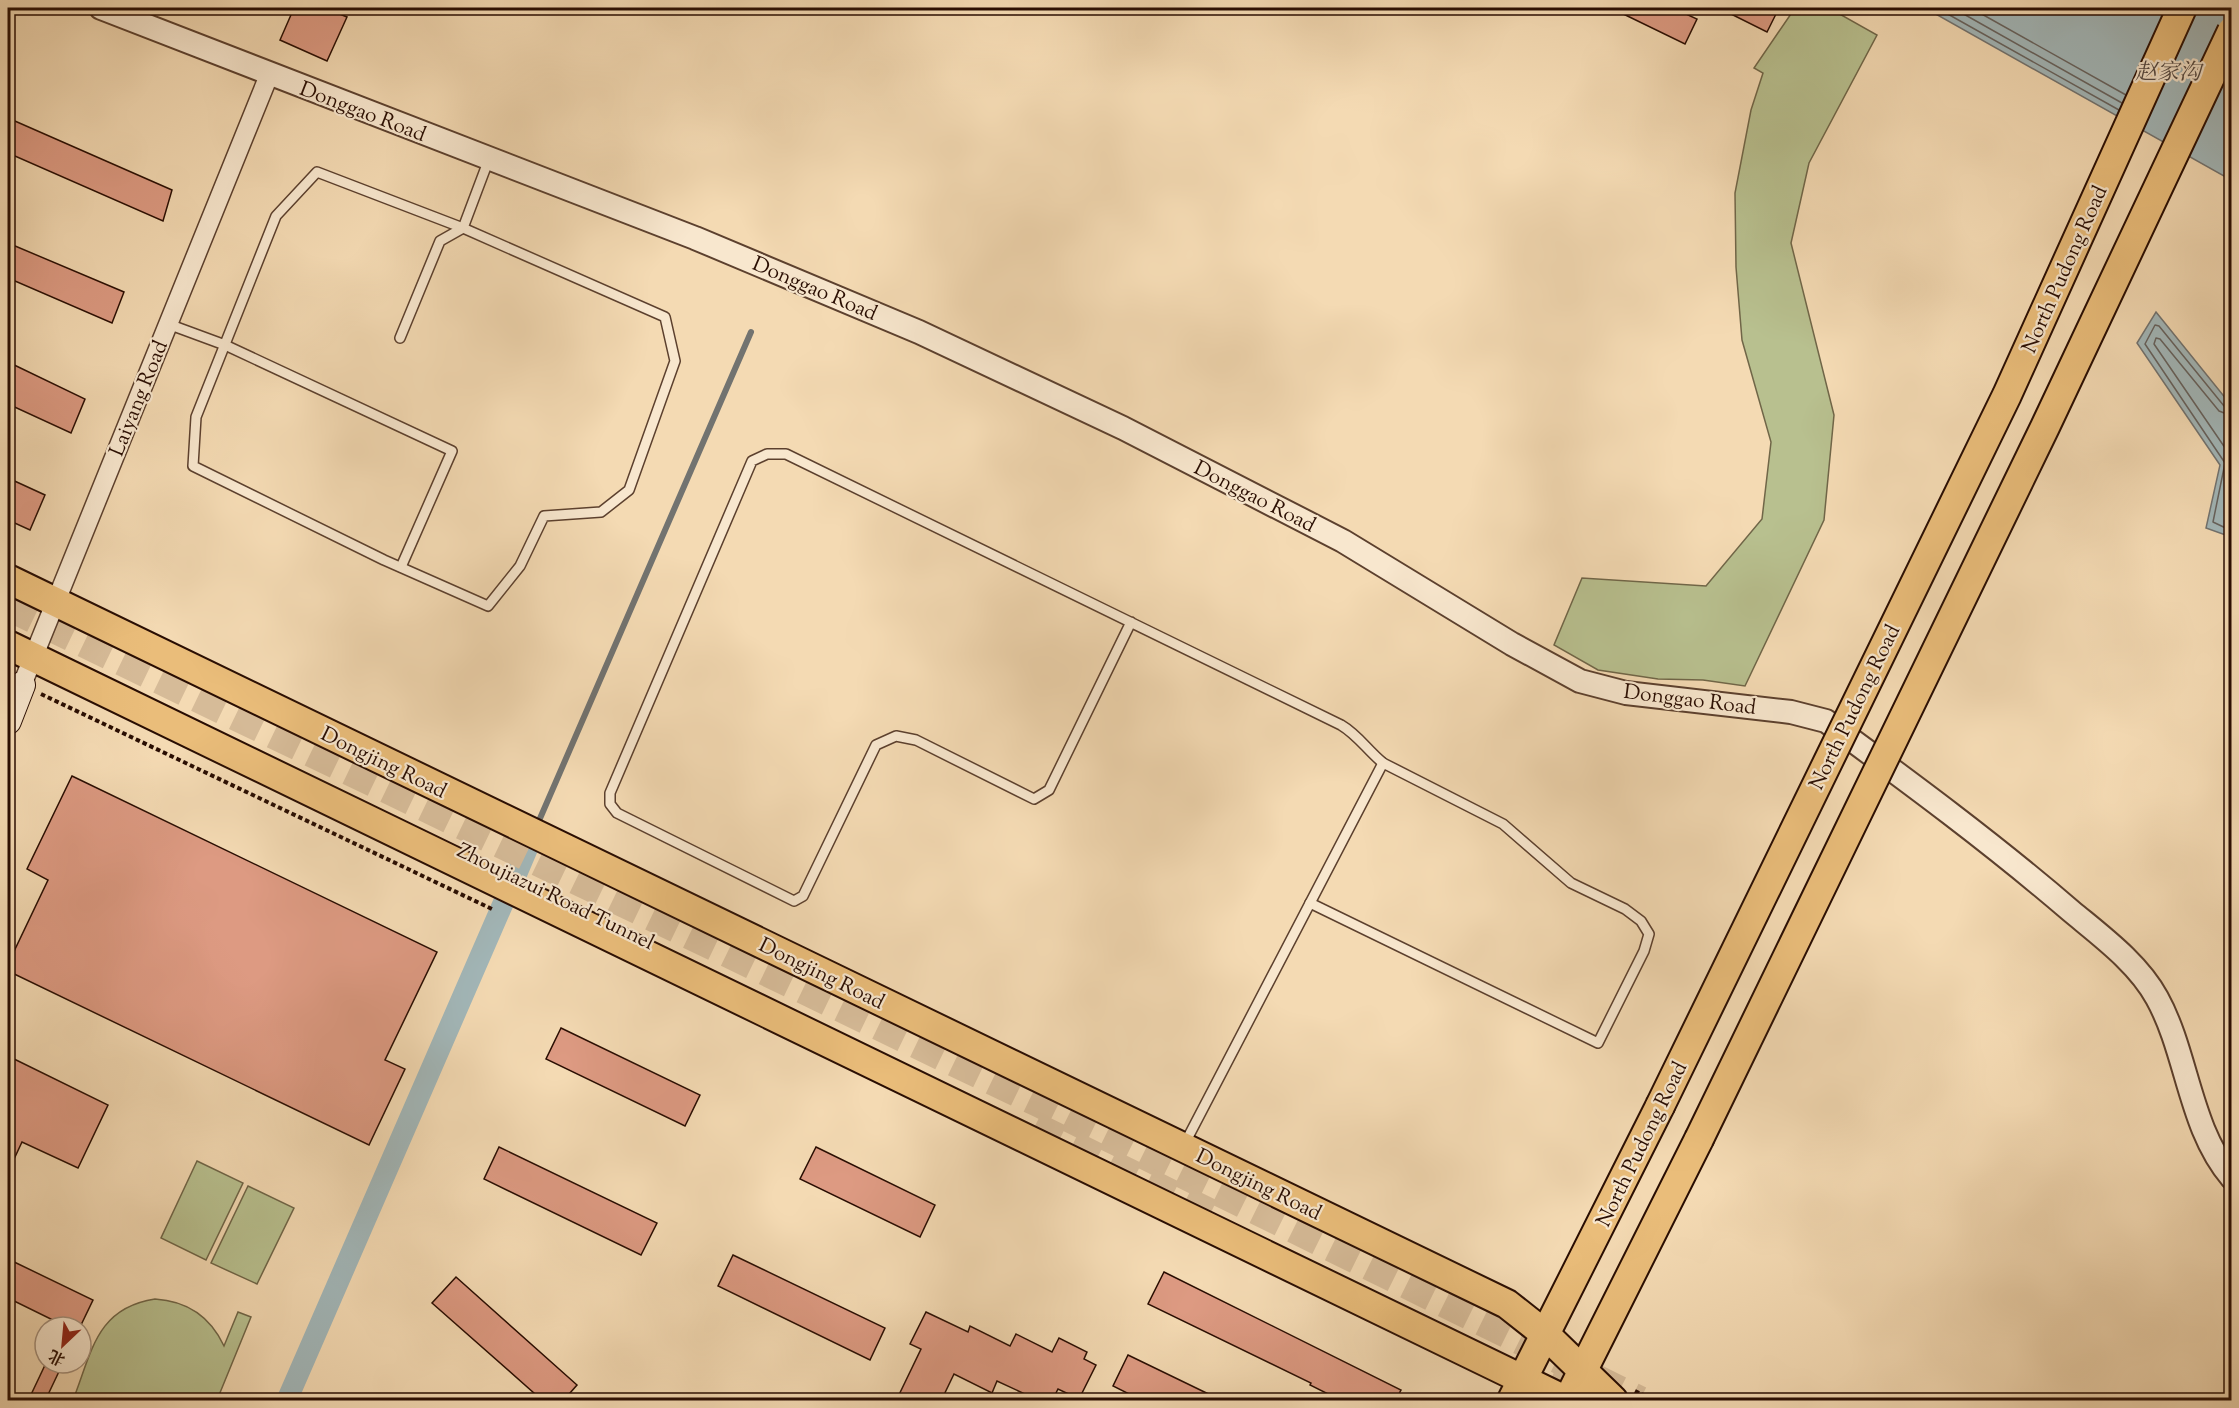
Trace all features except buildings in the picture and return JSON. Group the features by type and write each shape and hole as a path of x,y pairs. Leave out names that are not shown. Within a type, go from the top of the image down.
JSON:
{"main road":[{"name":"North Pudong Road","path":"1517,1391 1660,1106 2007,395 2182,8"},
{"path":"20,651 1517,1391 1566,1401 1699,1138 2045,427 2232,31"},
{"name":"Dongjing Road","path":"8,579 1507,1304 1545,1334 1613,1401"},
{"name":"Zhoujiazui Road Tunnel","path":"74,676 489,863 1035,1126"},
{"name":"Laiyang Road","path":"8,721 22,685"}],"street":[{"name":"Donggao Road","path":"101,8 776,271 919,332 1101,418 1343,541 1512,644 1580,681 1626,693 1791,712 1826,721 2013,861 2121,954 2157,997 2202,1124 2223,1167 2232,1178"},
{"name":"Laiyang Road","path":"22,685 20,651 54,601 269,75"}],"lane":[{"path":"400,338 440,241 463,228 489,159"},
{"path":"317,172 463,228 665,317 675,361 629,490 601,512 544,516 520,566 488,606 401,567 193,466 196,417 276,216 317,172"},
{"path":"168,324 225,345 452,451 401,567"},
{"path":"1131,622 1049,790 1034,799 916,740 896,736 876,745 803,896 794,901 617,813 610,804 610,793 752,460 767,454 786,454 1131,622 1341,725 1356,735 1367,750 1383,763 1503,824 1570,883 1625,909 1641,921 1648,934 1644,951 1598,1043 1310,903"},
{"path":"1183,1148 1383,763"}],"path":[{"path":"22,685 461,894"}],"green space":[{"path":"1795,8 1829,8 1877,35 1809,163 1791,243 1834,415 1824,520 1745,686 1703,680 1658,679 1598,670 1554,645 1582,578 1706,586 1762,519 1771,442 1742,340 1736,267 1735,193 1751,110 1763,73 1754,68"},
{"path":"197,1161 243,1183 206,1260 161,1238"},
{"path":"248,1186 294,1208 257,1284 211,1263"},
{"path":"155,1299 167,1300 187,1307 212,1326 224,1346 238,1312 251,1317 217,1400 73,1400 82,1375 93,1375 93,1347 99,1335 108,1322 135,1304"}],"water":[{"name":"赵家沟","path":"1925,8 2213,8 2231,17 2231,180"},
{"path":"2156,312 2231,405 2231,537 2206,528 2220,465 2137,343"}],"waterway":[{"path":"538,823 751,332"},
{"path":"515,878 529,845"},
{"path":"287,1400 505,899"}],"tunnel":[{"path":"8,607 1040,1104 1640,1400"},
{"path":"1035,1126 1213,1214"},
{"path":"1550,1381 1591,1400"}]}
